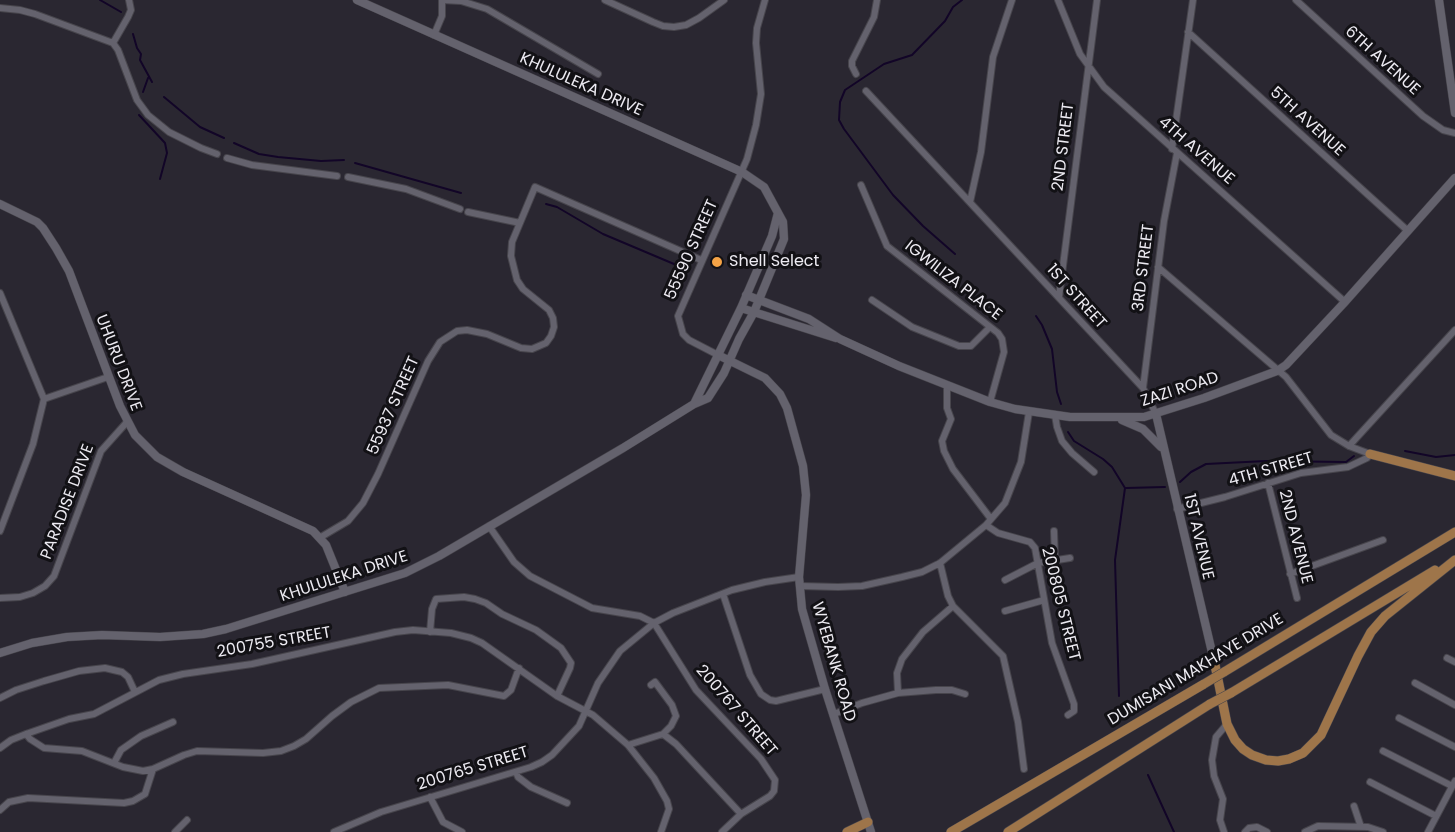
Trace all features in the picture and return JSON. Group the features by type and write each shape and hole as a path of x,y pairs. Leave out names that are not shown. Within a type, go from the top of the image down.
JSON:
{"main road":[{"path":"1370,454 1455,476"},
{"name":"DUMISANI MAKHAYE DRIVE","path":"951,832 1204,684 1455,532"},
{"path":"1215,665 1227,724 1235,740 1243,749 1252,755 1278,761 1303,753 1321,735 1371,632 1397,605 1455,559"},
{"path":"1008,832 1210,704 1455,559"},
{"path":"847,832 868,822"}],"street":[{"path":"113,43 131,10 129,0"},
{"name":"KHULULEKA DRIVE","path":"0,653 32,643 67,637 102,634 159,637 203,634 226,629 416,568 623,448 694,404 708,398 724,373 760,300 784,239 783,222 764,187 742,172 357,0"},
{"path":"435,35 442,16 442,0 461,1 487,9 598,74"},
{"path":"606,0 663,26 674,27 686,25 699,18 724,0"},
{"name":"55590 STREET","path":"718,356 689,340 683,334 678,316 742,172 756,125 761,94 756,42 764,0"},
{"path":"856,74 852,61 874,17 877,0"},
{"path":"970,202 981,152 992,63 1012,0"},
{"name":"4TH AVENUE","path":"1058,0 1080,54 1104,87 1345,302"},
{"name":"2ND STREET","path":"1059,297 1097,0"},
{"name":"3RD STREET","path":"1143,388 1193,0"},
{"name":"6TH AVENUE","path":"1296,0 1423,116 1443,130 1455,134"},
{"path":"1439,0 1455,113"},
{"path":"0,8 35,14 113,43 118,50 137,100 148,115 170,132 218,154"},
{"name":"5TH AVENUE","path":"1188,33 1408,231"},
{"name":"1ST STREET","path":"866,91 1143,388 1156,414"},
{"path":"227,158 252,165 337,176"},
{"path":"348,177 406,189 460,209"},
{"name":"ZAZI ROAD","path":"746,295 809,319 840,339 947,387 990,402 1029,412 1055,415 1118,418 1156,414 1277,370 1298,354 1455,178"},
{"name":"IGWILIZA PLACE","path":"861,185 887,246 1002,339 1004,352 990,402"},
{"name":"55937 STREET","path":"321,537 348,521 363,503 428,361 440,342 457,331 467,330 487,334 521,348 532,350 546,343 551,336 554,327 549,310 523,289 512,268 512,242 535,187 701,260"},
{"name":"UHURU DRIVE","path":"0,204 37,222 48,235 69,271 108,378 127,422 146,447 170,465 292,520 321,537"},
{"path":"468,212 520,223"},
{"path":"694,404 741,308 771,236 778,213"},
{"path":"1158,267 1286,377 1325,429 1349,446 1370,454"},
{"path":"0,292 44,399 33,444 0,531"},
{"path":"872,300 912,327 959,346 971,346 990,327"},
{"name":"ZAZI ROAD","path":"741,308 829,338 840,339"},
{"path":"1349,446 1455,330"},
{"name":"WYEBANK ROAD","path":"718,356 765,378 780,394 787,408 803,466 806,495 799,581 802,609 871,832"},
{"path":"44,399 108,378"},
{"path":"947,387 946,408 951,419 942,441 944,451 953,469 991,519"},
{"name":"200765 STREET","path":"334,832 381,812 531,767 552,755 574,732 586,712 598,683 616,656 654,623 673,613 748,586 799,581 838,587 862,585 902,578 940,563 986,525 1005,503 1018,473 1024,450 1029,412"},
{"name":"1ST AVENUE","path":"1156,414 1215,665"},
{"path":"1055,415 1062,441 1094,472"},
{"path":"1118,418 1143,429 1164,450"},
{"name":"PARADISE DRIVE","path":"0,598 20,597 33,593 45,586 54,576 101,451 127,422"},
{"name":"4TH STREET","path":"1177,509 1300,473 1348,466 1367,458 1370,454"},
{"name":"2ND AVENUE","path":"1268,483 1297,598"},
{"name":"200805 STREET","path":"986,525 998,533 1032,544 1035,548 1052,643 1074,704 1074,711 1068,715"},
{"path":"489,526 514,562 530,576 592,609 640,616 654,623"},
{"path":"1053,531 1055,560"},
{"path":"321,537 345,592"},
{"path":"1290,574 1383,540"},
{"path":"1005,580 1038,563 1070,558"},
{"path":"940,563 948,596 953,606 1003,656 1018,722 1024,769"},
{"path":"723,594 750,675 761,694 770,700 776,700 825,689"},
{"path":"430,632 432,609 436,599 464,597 486,603 502,614 536,630 561,648 571,663 557,696"},
{"path":"1005,611 1044,600"},
{"path":"897,693 897,673 902,659 923,632 953,606"},
{"name":"200767 STREET","path":"654,623 696,690 761,759 775,780 775,788 770,796 741,814 722,832"},
{"name":"200755 STREET","path":"0,748 11,740 26,734 69,719 94,714 159,680 183,674 252,664 395,632 413,630 451,633 471,638 519,668 557,696 605,724 628,745 654,778 667,801 669,809 661,832"},
{"path":"1447,658 1455,662"},
{"path":"0,698 44,681 105,668 122,672 128,677 135,692"},
{"path":"26,734 44,748 82,751 132,770 143,771 197,751 263,753 294,747 351,702 379,688 448,685 504,696 511,690 519,668"},
{"path":"628,745 663,734 674,722 675,711 655,682 651,685"},
{"path":"1415,682 1455,705"},
{"path":"834,714 897,693 952,690 965,694"},
{"path":"1399,718 1455,747"},
{"path":"114,763 121,750 141,736 173,722"},
{"path":"1224,832 1221,820 1223,799 1214,776 1212,760 1216,737 1227,724"},
{"path":"663,734 676,744 741,814"},
{"path":"1383,751 1454,784 1428,832"},
{"path":"0,810 9,802 28,798 124,803 133,801 145,794 153,769"},
{"path":"516,772 518,777 531,787 567,804"},
{"path":"1370,782 1436,816"},
{"path":"430,797 443,822 462,832"},
{"path":"1354,806 1361,827"},
{"path":"175,832 187,820"},
{"path":"1305,832 1318,826 1373,828 1383,832"},
{"path":"1245,832 1249,828 1257,827 1267,832"}],"waterway":[{"path":"100,0 121,12"},
{"path":"955,254 893,195 839,120 840,102 845,90 884,64 912,55 945,21 953,7 962,0"},
{"path":"133,34 141,54 140,60 152,82"},
{"path":"143,92 148,78"},
{"path":"164,97 200,127 224,138"},
{"path":"139,115 165,143 167,153 160,179"},
{"path":"234,143 259,154 278,157 321,161 344,160"},
{"path":"355,163 461,193"},
{"path":"546,204 557,207 603,234 674,264"},
{"path":"1036,316 1052,349 1057,392 1061,404"},
{"path":"1068,432 1074,441 1112,467 1125,488 1115,560 1119,696"},
{"path":"1405,451 1436,457 1455,455"},
{"path":"1180,482 1191,472 1206,464 1266,461 1346,462 1354,456"},
{"path":"1126,488 1165,487"},
{"path":"1148,775 1174,832"}],"place":[{"name":"Shell Select","path":"717,262"}]}
